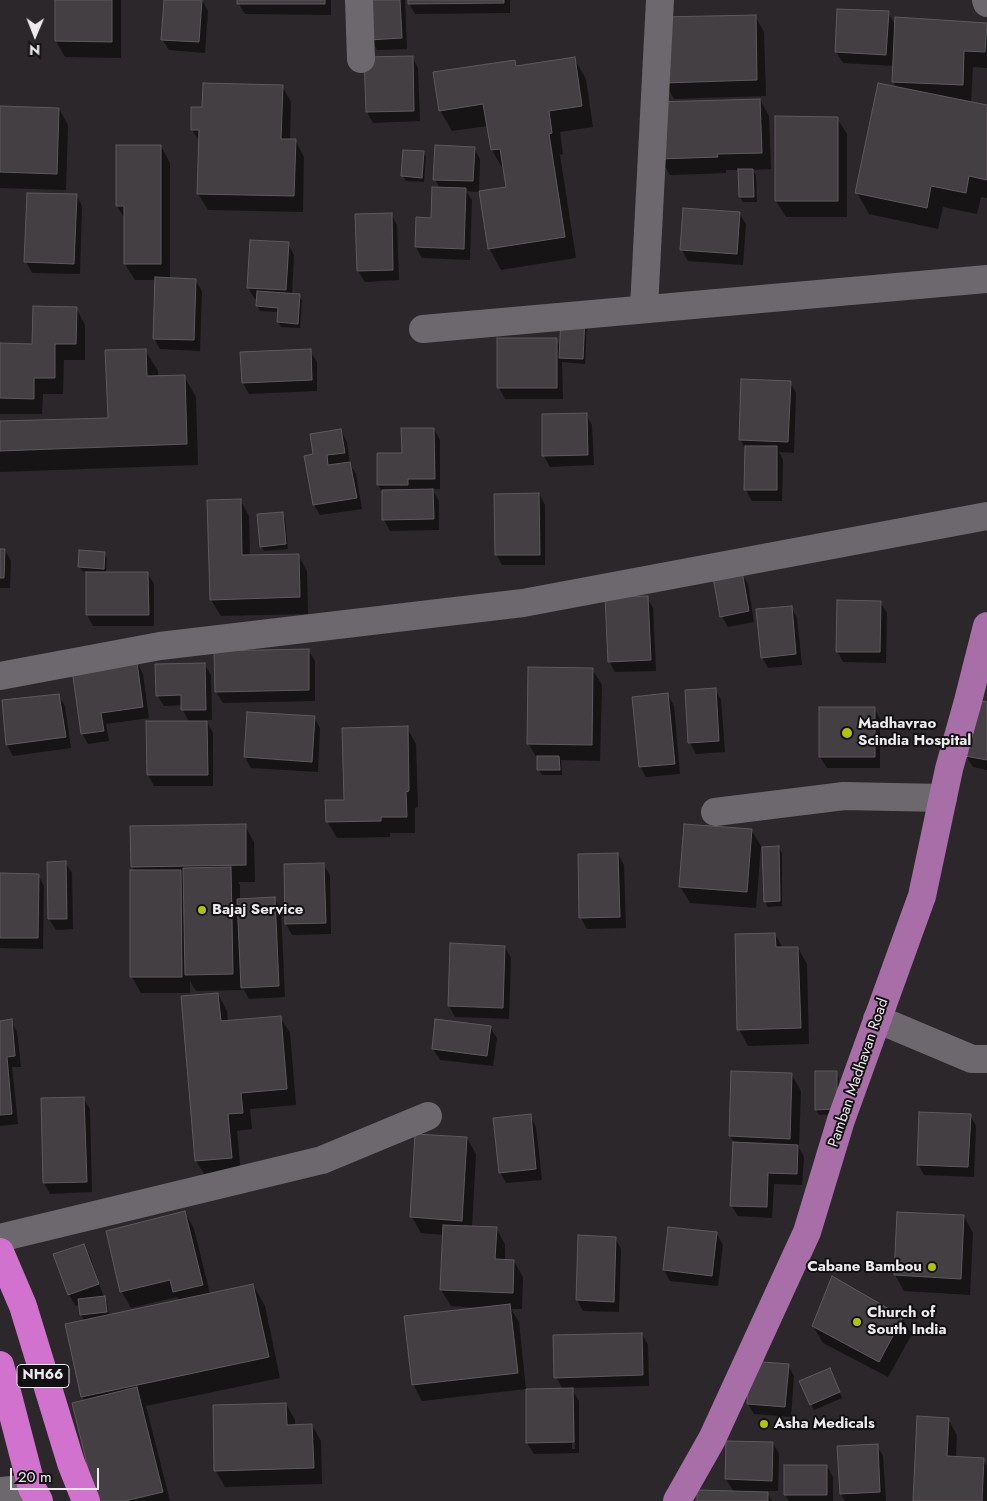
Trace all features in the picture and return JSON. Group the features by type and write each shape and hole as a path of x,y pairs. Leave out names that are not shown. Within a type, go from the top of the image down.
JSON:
{"highway":[{"name":"NH66","path":"0,1252 22,1306 71,1463 86,1501"},
{"name":"NH66","path":"0,1365 36,1494"}],"main road":[{"name":"Pamban Madhavan Road","path":"677,1501 712,1439 807,1232 841,1120 922,896 949,769 987,626"}],"street":[{"path":"359,0 361,59"},
{"path":"644,308 660,0"},
{"path":"423,329 987,279"},
{"path":"0,676 160,646 523,603 987,516"},
{"path":"715,812 844,796 943,798"},
{"path":"877,1019 972,1059 987,1059"},
{"path":"0,1238 322,1160 428,1116"},
{"path":"0,1491 36,1494"}],"building":[{"path":"55,0 112,0 112,42 55,41"},
{"path":"164,0 202,0 199,42 161,40"},
{"path":"237,0 325,0 325,4 237,4"},
{"path":"367,0 400,0 402,38 369,40"},
{"path":"408,0 504,0 504,3 408,4"},
{"path":"837,9 889,11 886,55 835,52"},
{"path":"756,15 757,80 663,83 661,17"},
{"path":"895,17 987,23 985,52 964,51 963,85 892,82"},
{"path":"413,56 414,111 366,112 364,57"},
{"path":"575,57 582,106 549,111 552,133 549,134 565,237 488,249 479,191 506,187 500,149 491,150 483,104 439,111 433,72 515,60 516,66"},
{"path":"203,83 283,85 281,139 296,139 294,196 197,194 199,130 191,130 191,107 202,107"},
{"path":"878,83 987,105 987,180 969,176 966,193 931,186 927,208 855,193"},
{"path":"760,99 762,153 717,154 718,157 659,159 657,102"},
{"path":"0,106 59,108 57,174 0,172"},
{"path":"775,116 838,117 838,201 775,201"},
{"path":"116,145 161,145 161,264 124,264 124,206 116,206"},
{"path":"435,145 475,147 473,181 433,180"},
{"path":"403,150 424,151 422,178 401,176"},
{"path":"738,169 753,169 754,197 739,197"},
{"path":"432,187 466,188 464,249 415,247 416,217 431,218"},
{"path":"27,193 77,194 74,264 24,262"},
{"path":"683,208 740,212 737,254 680,250"},
{"path":"392,213 393,270 357,271 355,214"},
{"path":"250,240 289,242 286,290 247,288"},
{"path":"155,277 196,279 194,340 153,339"},
{"path":"257,291 300,294 298,324 277,322 278,308 256,306"},
{"path":"33,306 77,307 76,344 55,344 55,378 34,378 34,399 0,398 0,343 32,344"},
{"path":"561,317 585,318 583,359 559,358"},
{"path":"497,338 557,338 557,388 497,388"},
{"path":"146,349 147,376 185,375 187,444 0,451 0,421 108,418 105,350"},
{"path":"311,349 312,380 242,383 240,352"},
{"path":"741,379 791,381 788,442 739,440"},
{"path":"587,413 588,455 542,456 542,414"},
{"path":"401,428 434,428 435,479 408,479 408,485 377,485 377,453 402,453"},
{"path":"341,429 345,453 327,455 328,465 350,462 357,498 313,505 304,456 313,454 310,434"},
{"path":"745,446 777,446 777,490 744,490"},
{"path":"433,489 434,519 382,520 382,490"},
{"path":"539,493 540,555 495,555 494,494"},
{"path":"241,499 242,555 299,554 300,597 210,600 207,500"},
{"path":"283,512 286,544 260,547 257,514"},
{"path":"0,549 5,549 4,578 0,578"},
{"path":"79,550 105,552 104,569 78,567"},
{"path":"742,571 749,611 720,617 713,577"},
{"path":"86,572 148,572 149,615 86,615"},
{"path":"648,596 651,660 608,662 605,597"},
{"path":"837,600 881,601 880,652 836,652"},
{"path":"792,606 796,654 761,658 756,609"},
{"path":"309,649 309,690 215,692 214,651"},
{"path":"137,662 143,707 101,713 104,731 81,734 72,670"},
{"path":"205,663 206,710 181,710 181,695 156,696 155,664"},
{"path":"528,667 593,668 592,745 527,744"},
{"path":"716,688 719,741 688,743 685,690"},
{"path":"668,693 675,764 639,767 632,697"},
{"path":"59,694 66,737 6,745 2,700"},
{"path":"976,700 987,702 987,760 965,756"},
{"path":"819,707 875,707 875,757 819,757"},
{"path":"247,712 315,716 312,762 244,757"},
{"path":"146,721 207,721 208,775 147,775"},
{"path":"408,726 409,791 406,792 407,817 381,817 381,821 326,822 325,800 344,800 342,728"},
{"path":"537,756 559,756 560,770 537,770"},
{"path":"246,824 246,865 131,867 130,826"},
{"path":"684,824 752,829 747,892 679,887"},
{"path":"779,846 780,901 764,902 762,847"},
{"path":"618,853 620,917 579,918 578,854"},
{"path":"66,861 67,919 48,919 47,862"},
{"path":"324,863 326,923 285,924 284,864"},
{"path":"231,867 233,974 185,975 183,868"},
{"path":"130,870 181,870 182,977 130,977"},
{"path":"0,873 39,874 38,938 0,938"},
{"path":"275,897 279,986 241,988 237,899"},
{"path":"775,933 776,947 798,947 801,1028 737,1030 735,934"},
{"path":"450,943 505,946 503,1008 448,1006"},
{"path":"218,993 221,1021 281,1016 287,1089 241,1093 243,1113 228,1114 232,1158 195,1161 181,996"},
{"path":"12,1019 15,1056 7,1057 12,1114 0,1115 0,1021"},
{"path":"435,1019 491,1026 487,1056 432,1049"},
{"path":"731,1071 792,1073 790,1139 729,1136"},
{"path":"815,1071 837,1071 837,1109 815,1110"},
{"path":"84,1097 87,1182 43,1183 41,1098"},
{"path":"919,1112 971,1114 968,1167 917,1165"},
{"path":"531,1114 536,1169 499,1173 493,1118"},
{"path":"415,1134 467,1137 462,1221 410,1217"},
{"path":"733,1142 798,1145 797,1174 768,1173 767,1207 730,1206"},
{"path":"185,1211 203,1285 173,1292 170,1280 120,1292 106,1231"},
{"path":"897,1212 964,1215 961,1279 894,1275"},
{"path":"443,1225 497,1227 495,1259 514,1260 513,1293 440,1290"},
{"path":"668,1227 717,1232 712,1276 663,1270"},
{"path":"578,1235 616,1237 614,1302 576,1300"},
{"path":"84,1244 99,1284 68,1295 53,1254"},
{"name":"Church of South India","path":"832,1276 903,1317 879,1362 812,1326"},
{"path":"253,1284 269,1357 81,1397 65,1324"},
{"path":"105,1296 107,1312 80,1315 78,1299"},
{"path":"510,1304 518,1373 412,1385 404,1316"},
{"path":"642,1333 643,1375 554,1378 553,1335"},
{"path":"750,1361 789,1364 785,1407 747,1404"},
{"path":"830,1368 840,1392 810,1405 799,1381"},
{"path":"137,1387 163,1492 125,1501 96,1501 72,1403"},
{"path":"573,1388 574,1442 526,1443 526,1389"},
{"path":"286,1403 287,1425 312,1424 314,1468 214,1471 213,1405"},
{"path":"917,1416 949,1418 947,1456 984,1458 982,1501 913,1501"},
{"path":"726,1441 773,1442 772,1481 725,1479"},
{"path":"878,1444 880,1492 840,1494 837,1446"},
{"path":"784,1465 827,1465 827,1495 784,1495"},
{"path":"697,1490 768,1492 768,1501 697,1501"}],"place":[{"name":"Madhavrao Scindia Hospital","path":"847,733"},
{"name":"Bajaj Service","path":"202,910"},
{"name":"Cabane Bambou","path":"932,1267"},
{"name":"Church of South India","path":"857,1322"},
{"name":"Asha Medicals","path":"764,1424"}]}
